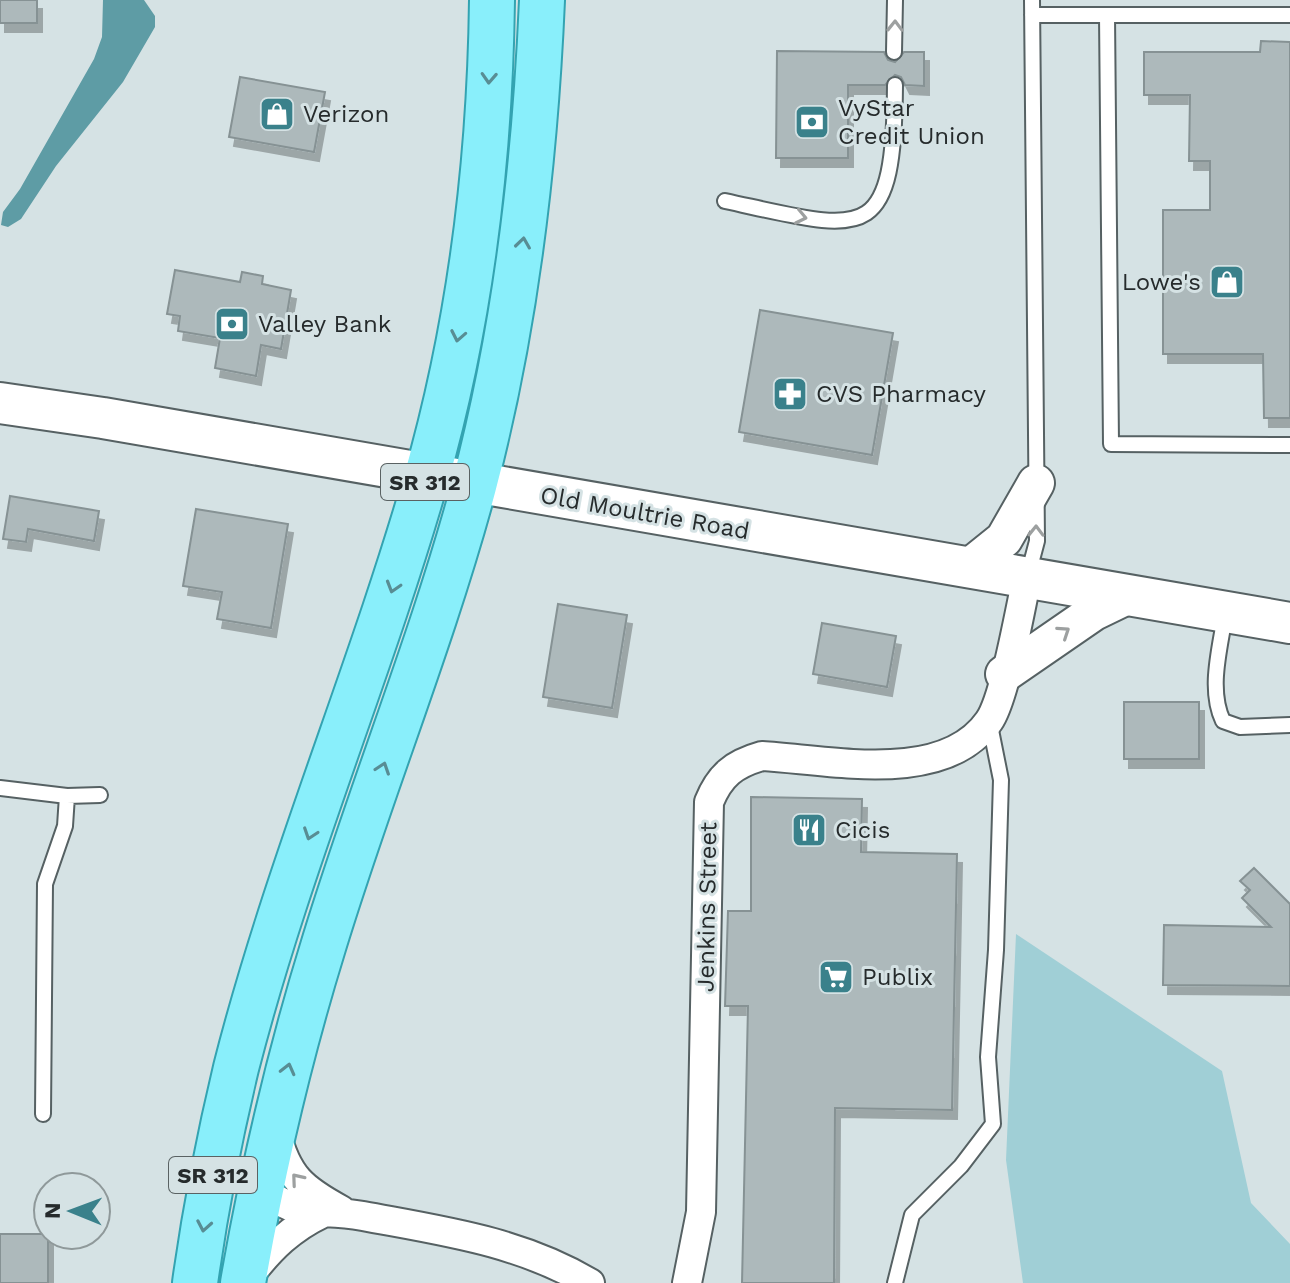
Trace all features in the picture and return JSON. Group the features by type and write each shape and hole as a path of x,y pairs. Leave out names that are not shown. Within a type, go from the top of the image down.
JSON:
{"main road":[{"name":"SR 312","path":"195,1283 237,1067 259,987 391,596 427,476 467,290 479,206 492,0"},
{"name":"SR 312","path":"243,1283 274,1125 323,944 445,585 474,484 503,359 524,243 542,0"},
{"name":"Old Moultrie Road","path":"0,403 1290,623"},
{"path":"237,1067 243,1146 260,1189"}],"street":[{"path":"968,568 1004,539 1036,483"},
{"name":"Jenkins Street","path":"687,1283 701,1212 709,802 717,785 742,761 762,756 891,764 933,761 957,749 989,720 1004,674 1027,578"},
{"path":"1004,674 1094,612 1127,596"},
{"path":"274,1125 283,1160 296,1179 334,1213"},
{"path":"260,1189 285,1207 465,1235 550,1259 590,1283"},
{"path":"243,1283 273,1246 297,1226 334,1213"}],"lane":[{"path":"894,52 895,0"},
{"path":"1027,578 1037,541 1032,7 1107,15 1290,15"},
{"path":"1107,15 1111,444 1290,445"},
{"path":"725,201 821,222 854,222 871,213 885,189 894,150 895,85"},
{"path":"1226,614 1216,670 1217,708 1223,721 1240,727 1290,725"},
{"path":"895,1283 912,1215 961,1166 993,1124 988,1057 996,950 1001,780 989,720"},
{"path":"0,788 67,796 100,795"},
{"path":"43,1114 45,884 65,826 67,796"}],"shaded area":[{"path":"103,0 144,0 155,16 155,27 123,82 56,166 21,219 8,227 1,225 3,212 20,189 94,59 102,37"},
{"path":"1016,934 1222,1071 1251,1203 1290,1244 1290,1283 1023,1283 1006,1160"}],"building":[{"path":"0,0 37,0 37,23 0,23"},
{"name":"Lowe's","path":"1261,41 1290,42 1290,418 1264,418 1263,354 1163,354 1163,210 1210,210 1210,161 1189,161 1190,95 1144,95 1144,52 1260,52"},
{"name":"VyStar Credit Union","path":"777,51 884,52 888,60 895,62 904,52 924,52 924,86 905,85 901,77 895,75 885,85 848,85 848,158 776,158"},
{"name":"Verizon","path":"240,77 325,92 314,152 229,137"},
{"name":"Valley Bank","path":"175,270 240,282 242,272 263,276 262,284 291,290 281,349 261,345 256,376 215,368 220,338 178,331 180,316 167,314"},
{"name":"CVS Pharmacy","path":"760,310 893,333 872,455 739,432"},
{"path":"10,496 99,511 94,541 28,529 26,542 3,539"},
{"path":"196,509 288,524 271,628 217,619 222,592 183,586"},
{"path":"558,604 627,615 612,708 543,697"},
{"path":"822,623 896,636 887,687 813,674"},
{"path":"1124,702 1199,702 1199,759 1124,759"},
{"path":"751,797 862,799 861,852 957,854 952,1110 835,1108 834,1283 742,1283 748,1006 725,1006 728,911 751,911"},
{"path":"1254,868 1290,904 1290,986 1163,985 1164,925 1271,927 1242,898 1250,890 1240,881"},
{"path":"0,1234 32,1234 32,1251 48,1251 48,1283 0,1283"}],"place":[{"name":"Verizon","path":"277,114"},
{"name":"VyStar Credit Union","path":"812,122"},
{"name":"Lowe's","path":"1227,282"},
{"name":"Valley Bank","path":"232,324"},
{"name":"CVS Pharmacy","path":"790,394"},
{"name":"Cicis","path":"809,830"},
{"name":"Publix","path":"836,977"}]}
